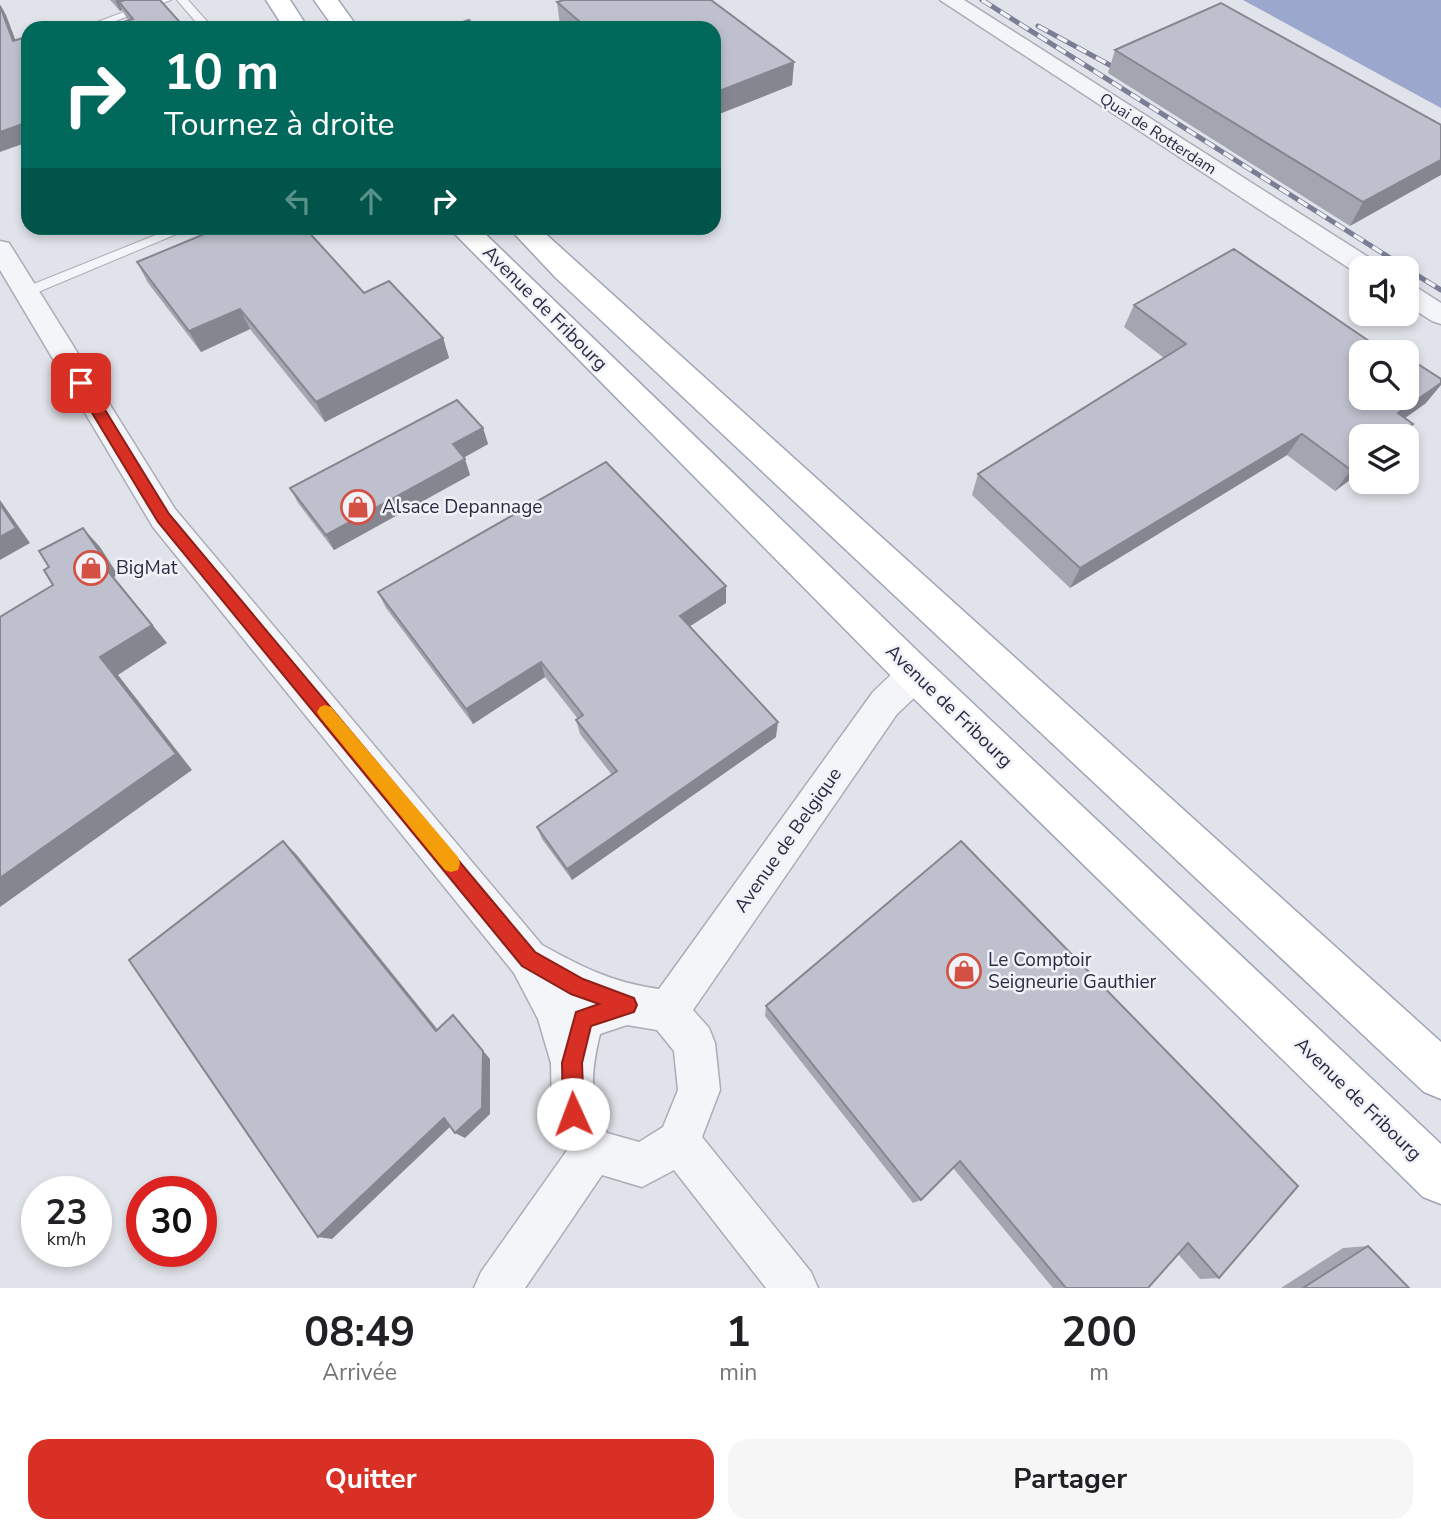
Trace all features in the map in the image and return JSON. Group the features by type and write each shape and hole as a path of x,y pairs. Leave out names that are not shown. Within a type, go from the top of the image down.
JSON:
{"main road":[{"path":"278,0 292,21"},
{"path":"326,0 341,21"},
{"name":"Avenue de Fribourg","path":"470,235 916,676 1441,1178"},
{"path":"530,235 1441,1075"}],"street":[{"name":"Quai de Rotterdam","path":"950,0 1349,256"},
{"path":"0,249 164,518 528,959 556,1012 572,1063"},
{"path":"1419,301 1441,315"},
{"name":"Avenue de Belgique","path":"668,1011 885,703 916,676"},
{"path":"528,959 578,987 627,1005 668,1011 694,1043 699,1090 680,1142 642,1165 593,1151 573,1114 572,1063 583,1019 627,1005"},
{"path":"680,1142 795,1288"},
{"path":"497,1288 593,1151"}],"lane":[{"path":"107,21 166,0"},
{"path":"182,0 201,21"},
{"path":"26,292 167,235"}],"water":[{"path":"1243,0 1441,0 1441,108"}],"building":[{"path":"160,0 179,21 127,21 133,19 119,2"},
{"path":"711,0 794,62 721,90 721,21 579,21 557,2"},
{"path":"1221,3 1441,125 1441,160 1363,202 1115,50"},
{"path":"0,6 13,41 21,39 21,124 0,132"},
{"path":"202,235 311,235 364,293 389,281 443,338 316,402 240,309 189,331 137,262"},
{"path":"1234,249 1367,340 1349,340 1349,410 1402,410 1398,413 1413,424 1349,424 1349,469 1302,434 1080,568 978,474 1186,344 1134,305"},
{"path":"1419,365 1441,379 1441,383 1419,398"},
{"path":"457,400 483,428 453,444 465,459 326,535 290,488"},
{"path":"606,462 726,586 680,616 778,722 567,869 537,827 617,771 576,720 583,715 541,662 466,709 378,592"},
{"path":"0,504 16,528 0,537"},
{"path":"83,528 102,556 97,558 152,625 100,657 176,754 0,878 0,617 53,585 44,570 49,567 39,551"},
{"path":"283,841 436,1031 453,1015 483,1051 482,1108 455,1133 444,1118 318,1237 129,960"},
{"path":"961,841 1298,1186 1219,1278 1188,1243 1148,1288 1066,1288 960,1161 921,1200 766,1006"},
{"path":"1368,1246 1409,1288 1303,1288"}],"railway":[{"path":"982,0 1387,256"},
{"path":"1038,26 1117,69"},
{"path":"1419,276 1441,290"}],"slow traffic":[{"path":"325,712 451,863"}],"place":[{"name":"Alsace Depannage","path":"358,507"},
{"name":"BigMat","path":"91,568"},
{"name":"Le Comptoir Seigneurie Gauthier","path":"964,971"}],"route":[{"path":"81,383 164,518 528,959 578,987 627,1005 583,1019 572,1063 573,1114"}]}
